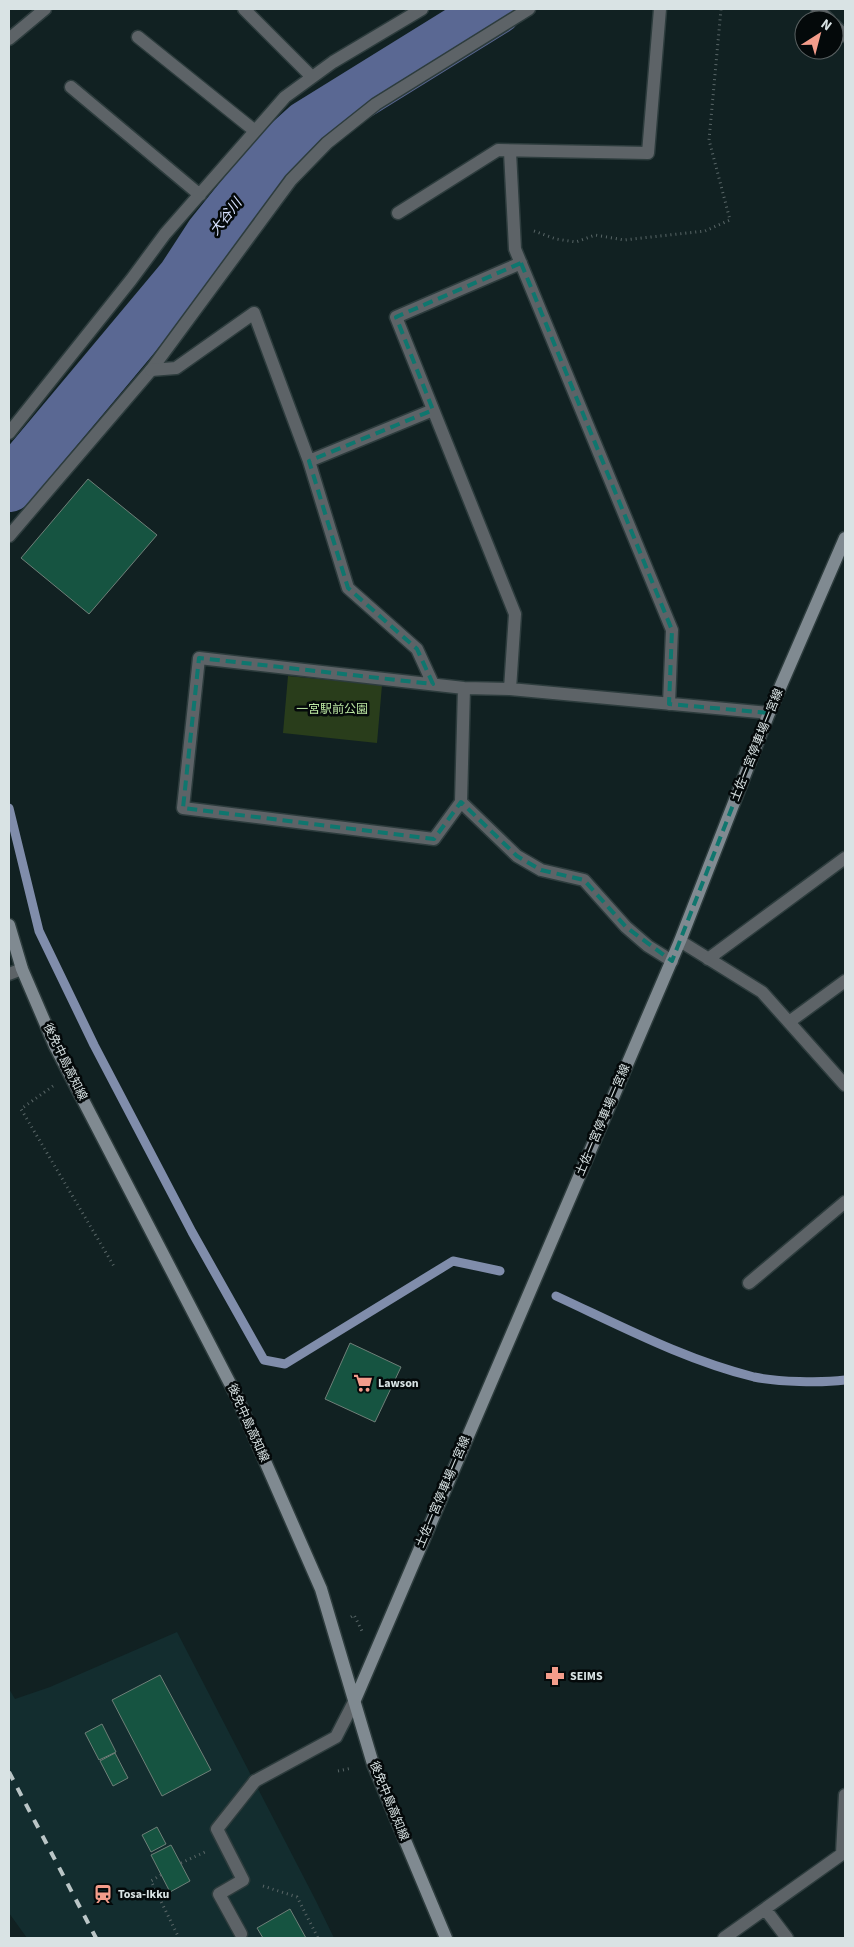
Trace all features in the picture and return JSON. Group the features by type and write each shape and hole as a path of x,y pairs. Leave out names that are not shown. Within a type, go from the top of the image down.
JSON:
{"main road":[{"name":"土佐一宮停車場一宮線","path":"355,1700 672,961 769,713 845,538"},
{"name":"後免中島高知線","path":"9,925 22,969 70,1074 236,1395 321,1589 373,1764 446,1938"}],"street":[{"path":"9,39 45,9"},
{"path":"244,9 312,77"},
{"path":"9,433 131,280 165,234 285,96 312,77 422,9"},
{"path":"9,536 151,370 290,180 327,143 376,104 529,9"},
{"path":"398,213 498,150 510,152 648,153 660,9"},
{"path":"138,37 255,131"},
{"path":"71,87 200,195"},
{"path":"510,152 515,249 672,630 669,704"},
{"path":"510,689 515,614 396,317 521,263"},
{"path":"151,370 176,368 254,313 309,462 348,588 417,649 434,684"},
{"path":"309,462 433,410"},
{"path":"464,688 461,802 434,839 183,808 199,658 464,688 510,689 769,713"},
{"path":"461,802 517,856 541,870 584,880 626,928 648,946 672,961"},
{"path":"708,958 845,858"},
{"path":"680,941 762,992 845,1085"},
{"path":"9,974 22,969"},
{"path":"789,1022 845,981"},
{"path":"749,1283 845,1202"},
{"path":"241,1934 219,1894 243,1880 217,1829 255,1781 336,1737 355,1700"},
{"path":"724,1938 842,1854 845,1796"},
{"path":"765,1909 787,1938"}],"path":[{"path":"514,223 556,239 576,242 595,235 624,240 687,234 705,231 730,220 708,140 721,9"},
{"path":"70,1074 20,1109 115,1268"},
{"path":"161,1874 151,1881 179,1938"},
{"path":"243,1880 297,1897 318,1938"}],"highlighted area":[{"path":"521,263 672,630 669,704 769,713 672,961 626,927 584,880 541,870 517,856 461,802 434,839 183,808 199,658 433,684 417,649 348,588 309,461 433,410 396,317"}],"shaded area":[{"path":"177,1632 334,1938 27,1938 9,1913 9,1689 15,1699 50,1687"}],"green space":[{"name":"一宮駅前公園","path":"288,676 382,685 377,743 283,733"}],"building":[{"path":"88,479 157,535 89,614 21,558"},
{"name":"Lawson","path":"350,1343 401,1367 375,1422 325,1399"},
{"path":"160,1675 211,1770 162,1796 112,1700"},
{"path":"102,1724 116,1752 99,1760 85,1733"},
{"path":"115,1753 128,1778 113,1786 100,1761"},
{"path":"157,1827 166,1844 151,1852 142,1835"},
{"path":"171,1845 190,1881 170,1892 151,1855"},
{"path":"290,1909 306,1938 263,1938 257,1928"}],"waterway":[{"name":"大谷川","path":"9,486 183,278 211,235 276,154 307,126 496,9"},
{"path":"9,808 39,931 94,1045 192,1232 264,1360 285,1364 453,1261 500,1271"},
{"path":"556,1296 678,1352 728,1370 775,1380 812,1382 845,1380"}],"railway":[{"path":"9,1772 96,1938"}],"place":[{"name":"Lawson","path":"363,1383"},
{"name":"SEIMS","path":"555,1676"},
{"name":"Tosa-Ikku","path":"103,1894"}]}
